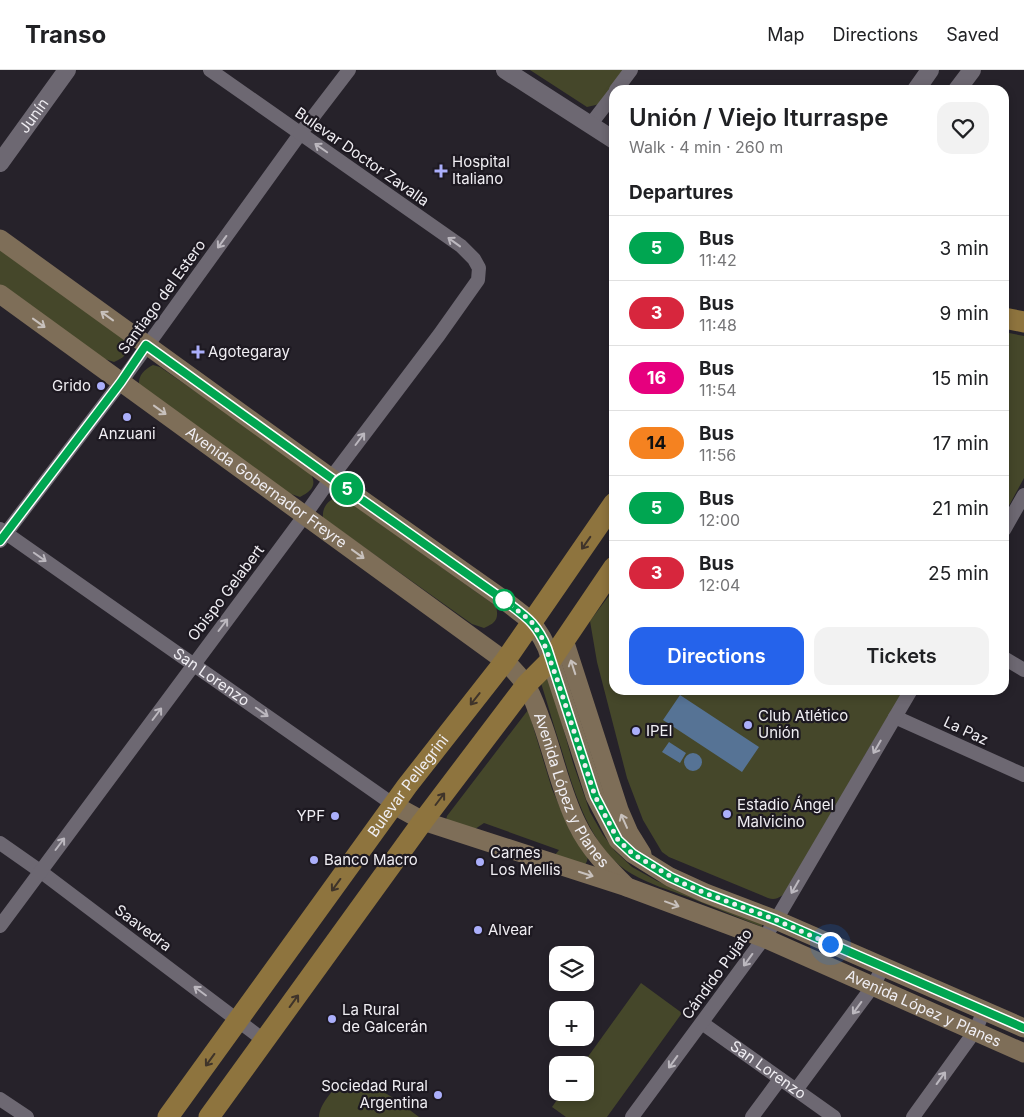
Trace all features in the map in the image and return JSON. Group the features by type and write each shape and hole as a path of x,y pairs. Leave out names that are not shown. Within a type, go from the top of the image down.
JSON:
{"main road":[{"path":"0,239 331,478 504,600 531,621 542,638 551,660"},
{"name":"Avenida Gobernador Freyre","path":"0,294 505,661 526,685"},
{"path":"1009,319 1024,322"},
{"name":"Bulevar Pellegrini","path":"168,1117 394,805 505,661 609,511"},
{"path":"209,1117 423,821 526,685 551,660 609,574"},
{"name":"Avenida López y Planes","path":"564,640 619,810 629,833 648,863"},
{"name":"Avenida López y Planes","path":"551,660 595,796 618,840 633,854 688,886 776,920 1024,1028"},
{"name":"Avenida López y Planes","path":"526,685 534,702 565,796 577,825 601,861 627,887"},
{"name":"San Lorenzo","path":"394,805 423,821"},
{"name":"Avenida López y Planes","path":"423,821 627,887 764,938 1024,1053"}],"street":[{"name":"Junín","path":"0,163 67,70"},
{"name":"Bulevar Doctor Zavalla","path":"210,70 460,246 474,259 479,268 478,280"},
{"name":"Santiago del Estero","path":"2,534 121,382 146,345 348,70"},
{"path":"505,70 609,137"},
{"path":"620,85 631,70"},
{"path":"920,85 930,70"},
{"path":"961,85 972,70"},
{"path":"590,125 609,100"},
{"name":"Obispo Gelabert","path":"0,926 478,280"},
{"path":"1009,522 1022,503"},
{"name":"San Lorenzo","path":"2,534 194,664 394,805"},
{"path":"1009,661 1024,670"},
{"name":"Cándido Pujato","path":"632,1117 776,920 908,695"},
{"name":"La Paz","path":"895,716 1024,775"},
{"name":"Saavedra","path":"0,843 40,871 265,1041"},
{"path":"796,1090 873,986 883,967"},
{"path":"913,1117 975,1031 984,1011"},
{"name":"San Lorenzo","path":"702,1023 834,1117"},
{"path":"752,1117 780,1079"},
{"path":"0,1099 27,1117"}],"green space":[{"path":"530,70 625,70 614,85 609,85 609,92 600,104 587,107"},
{"path":"0,250 126,340 126,354 114,362 102,358 0,286"},
{"path":"1009,333 1024,336 1024,478 1009,506"},
{"path":"153,365 160,367 306,468 312,477 312,488 300,497 288,493 139,387 139,380 142,374"},
{"path":"337,497 344,498 496,606 496,620 484,628 472,624 323,518 323,511 326,505"},
{"name":"Club Atlético Unión","path":"609,596 609,695 901,695 784,894 774,899 768,898 669,857 662,852 643,820 627,778 597,662 590,621"},
{"path":"548,675 573,763 590,812 615,851 632,867 657,881 762,923 762,927 639,878 617,863 605,850 586,818 572,782 541,683"},
{"path":"528,710 552,789 571,833 588,857 585,865 554,856 559,850 484,823 475,829 446,820 447,816"},
{"path":"641,983 682,1013 607,1117 566,1117 552,1107 556,1101 594,1101 594,1056 588,1056"},
{"path":"364,1080 395,1099 419,1117 319,1117 324,1102 335,1088 351,1081"}],"water":[{"path":"680,695 759,747 742,772 663,720"},
{"path":"669,742 686,753 680,763 662,752"},
{"path":"693,753 701,758 702,762 697,770 693,771 685,766 684,762 689,754"}],"bus line":[{"name":"5","path":"0,541 121,382 146,345 531,621 547,648 595,796 618,840 633,854 680,882 776,920 1024,1028"}],"place":[{"name":"Hospital Italiano","path":"441,171"},
{"name":"Agotegaray","path":"198,352"},
{"name":"Grido","path":"101,386"},
{"name":"Anzuani","path":"127,417"},
{"name":"Club Atlético Unión","path":"748,725"},
{"name":"IPEI","path":"636,731"},
{"name":"Estadio Ángel Malvicino","path":"727,814"},
{"name":"YPF","path":"335,816"},
{"name":"Banco Macro","path":"314,860"},
{"name":"Carnes Los Mellis","path":"480,862"},
{"name":"Alvear","path":"478,930"},
{"name":"La Rural de Galcerán","path":"332,1019"},
{"name":"Sociedad Rural Argentina","path":"438,1095"}],"route":[{"path":"504,600 531,621 547,648 595,796 618,840 633,854 680,882 776,920 830,944"}]}
